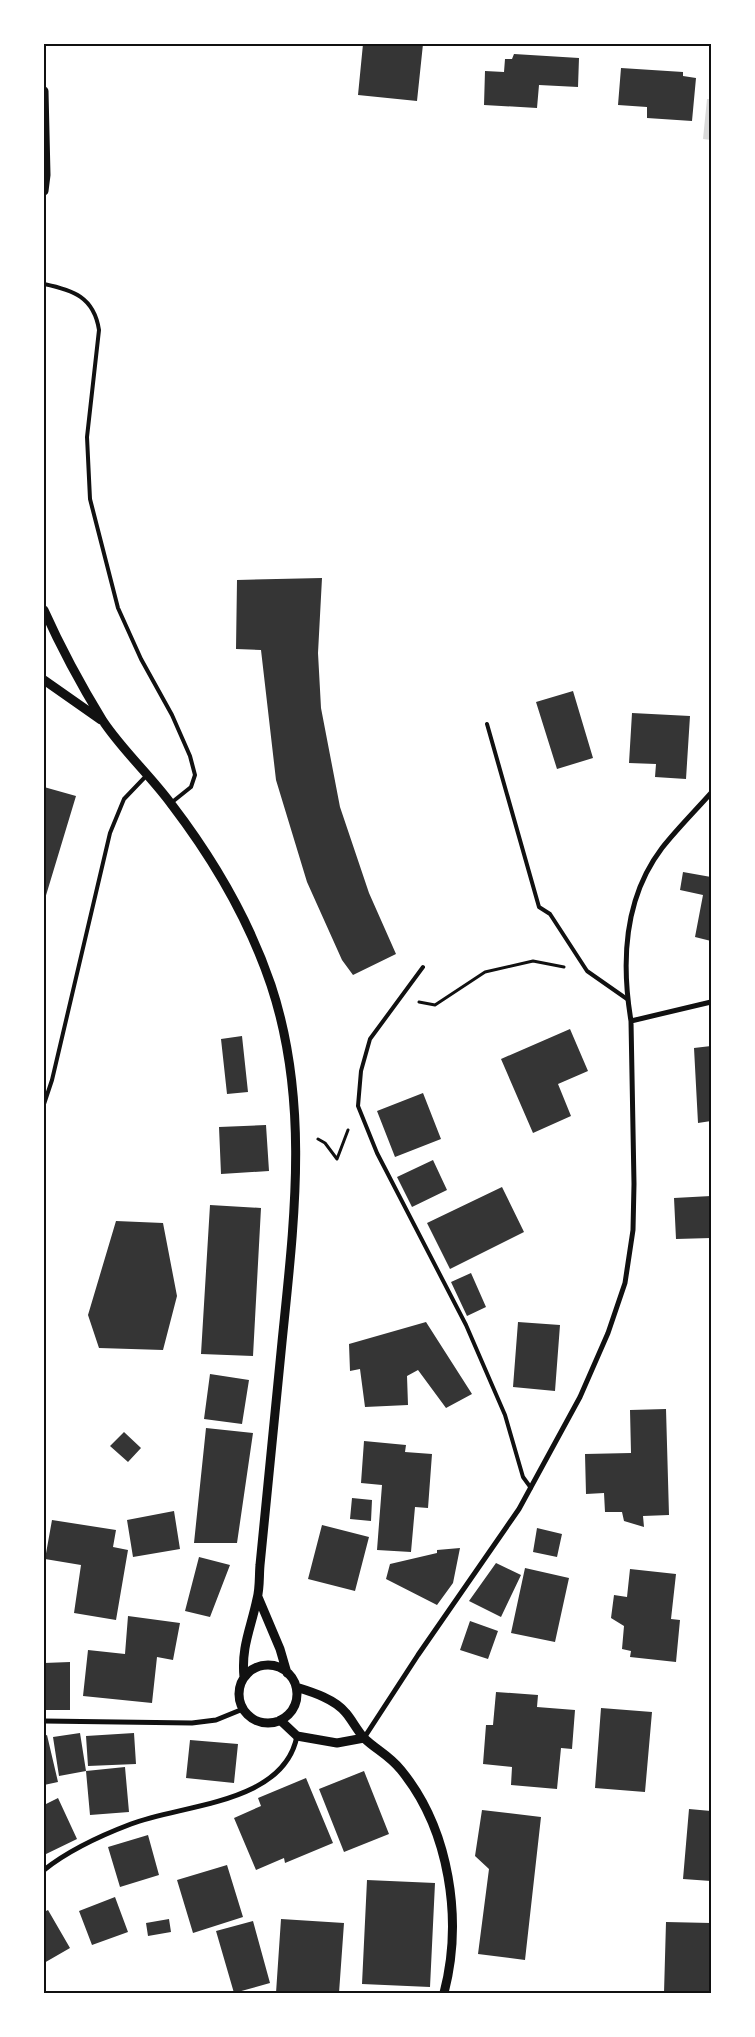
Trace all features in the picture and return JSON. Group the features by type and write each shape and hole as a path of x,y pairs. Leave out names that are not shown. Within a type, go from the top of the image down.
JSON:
{"street":[{"path":"44,91 46,175 44,191"},
{"path":"44,610 74,674 105,723 171,803 208,855 251,933 271,985 290,1059 296,1108 297,1170 292,1233 270,1444 258,1596 242,1656 244,1677 239,1696 243,1709 248,1716 262,1722 280,1720 294,1706 296,1687"},
{"path":"44,680 105,723"},
{"path":"280,1720 297,1736 337,1743 364,1738 531,1488 580,1397 608,1333 625,1283 633,1230 631,1021 627,999 626,937 634,902 644,878 662,849 711,793"},
{"path":"631,1021 711,1002"},
{"path":"258,1596 280,1649 287,1673 296,1687 316,1694 345,1711 364,1738 389,1756 402,1771 431,1822 442,1852 452,1910 451,1956 444,1993"},
{"path":"244,1677 262,1665 276,1666 287,1673"},
{"path":"44,1721 192,1723 216,1720 243,1709"},
{"path":"44,1870 59,1858 132,1824 215,1803 252,1788 282,1767 294,1750 297,1736"}],"lane":[{"path":"44,284 67,288 86,300 97,319 98,330 87,437 90,499 118,608 141,658 172,715 190,756 195,775 191,787 171,803"},
{"path":"487,724 539,907 550,914 587,971 627,999"},
{"path":"44,1104 52,1080 110,833 124,799 147,775"},
{"path":"423,967 370,1039 362,1070 358,1106 377,1153 466,1325 505,1415 523,1476 531,1488"}],"path":[{"path":"399,1000 435,1005 486,972 533,962 587,971"},
{"path":"318,1139 325,1144 337,1159 358,1106"}],"shaded area":[{"path":"707,99 711,99 711,140 703,139"}],"building":[{"path":"363,44 423,44 417,101 358,95"},
{"path":"514,54 579,58 578,87 539,85 537,108 484,105 485,71 504,72 505,59 512,59"},
{"path":"621,68 683,72 683,76 696,78 692,121 647,118 647,107 618,105"},
{"path":"322,578 318,653 321,708 340,807 369,893 396,954 353,975 342,960 307,882 276,780 261,650 236,649 237,580"},
{"path":"573,691 593,758 557,769 536,702"},
{"path":"632,713 690,716 686,779 655,777 656,764 629,763"},
{"path":"44,787 76,796 44,902"},
{"path":"683,872 711,877 711,941 695,937 703,895 680,890"},
{"path":"570,1029 588,1071 558,1084 571,1116 533,1133 501,1059"},
{"path":"242,1036 248,1092 227,1094 221,1039"},
{"path":"711,1046 711,1121 698,1123 694,1048"},
{"path":"423,1093 441,1139 395,1157 377,1111"},
{"path":"266,1125 269,1171 221,1174 219,1127"},
{"path":"433,1160 447,1190 412,1207 397,1177"},
{"path":"502,1187 524,1232 450,1269 427,1223"},
{"path":"711,1196 711,1238 676,1239 674,1198"},
{"path":"210,1205 261,1208 253,1356 201,1354"},
{"path":"116,1221 163,1223 177,1296 163,1350 99,1348 88,1315"},
{"path":"471,1273 486,1307 467,1316 451,1282"},
{"path":"426,1322 472,1394 446,1408 418,1370 407,1376 408,1405 365,1407 360,1369 350,1371 349,1344"},
{"path":"518,1322 560,1325 555,1391 513,1387"},
{"path":"210,1374 249,1380 242,1424 204,1419"},
{"path":"666,1409 669,1515 643,1516 644,1527 624,1521 622,1512 605,1512 604,1493 586,1494 585,1454 631,1453 630,1410"},
{"path":"206,1428 253,1433 237,1543 194,1543"},
{"path":"124,1432 141,1448 128,1462 110,1446"},
{"path":"364,1441 406,1445 405,1452 432,1454 428,1508 415,1507 411,1552 377,1550 382,1485 361,1483"},
{"path":"352,1498 372,1500 371,1521 350,1519"},
{"path":"174,1511 180,1549 133,1557 127,1520"},
{"path":"52,1520 116,1530 113,1547 128,1550 116,1620 74,1613 81,1565 45,1559"},
{"path":"322,1525 369,1537 355,1591 308,1579"},
{"path":"537,1528 562,1534 557,1557 533,1552"},
{"path":"460,1548 453,1583 437,1605 386,1579 390,1564 437,1553 437,1550"},
{"path":"199,1557 230,1565 210,1617 185,1611"},
{"path":"496,1563 521,1575 501,1617 469,1601"},
{"path":"525,1568 569,1578 555,1642 511,1633"},
{"path":"630,1569 676,1574 671,1619 680,1620 676,1662 630,1657 631,1651 622,1649 624,1626 611,1618 614,1595 627,1597"},
{"path":"128,1616 180,1623 173,1660 157,1657 152,1703 83,1696 88,1650 125,1654"},
{"path":"470,1621 498,1631 488,1659 460,1650"},
{"path":"70,1662 70,1710 44,1710 44,1663"},
{"path":"496,1692 538,1695 537,1707 575,1710 572,1749 561,1748 557,1789 511,1785 512,1767 483,1764 486,1725 493,1725"},
{"path":"601,1708 652,1712 645,1792 595,1788"},
{"path":"80,1733 86,1771 59,1776 53,1737"},
{"path":"134,1733 136,1764 88,1766 86,1736"},
{"path":"47,1735 58,1782 44,1785 44,1736"},
{"path":"190,1740 238,1744 234,1783 186,1778"},
{"path":"125,1767 129,1812 90,1815 86,1771"},
{"path":"364,1771 389,1834 344,1852 319,1789"},
{"path":"306,1778 333,1843 285,1863 284,1858 256,1870 234,1818 261,1806 258,1798"},
{"path":"58,1798 77,1839 44,1855 44,1805"},
{"path":"689,1809 711,1811 711,1881 683,1879"},
{"path":"482,1810 541,1817 525,1960 478,1954 489,1869 475,1856"},
{"path":"148,1835 159,1875 120,1887 108,1847"},
{"path":"227,1865 243,1917 193,1933 177,1880"},
{"path":"367,1880 435,1883 430,1987 362,1984"},
{"path":"115,1897 128,1932 92,1945 79,1911"},
{"path":"48,1910 70,1948 44,1963 44,1912"},
{"path":"169,1919 171,1932 148,1936 146,1923"},
{"path":"281,1919 344,1923 339,1993 276,1993"},
{"path":"253,1921 270,1983 234,1993 216,1931"},
{"path":"666,1922 711,1923 711,1993 664,1993"}]}
